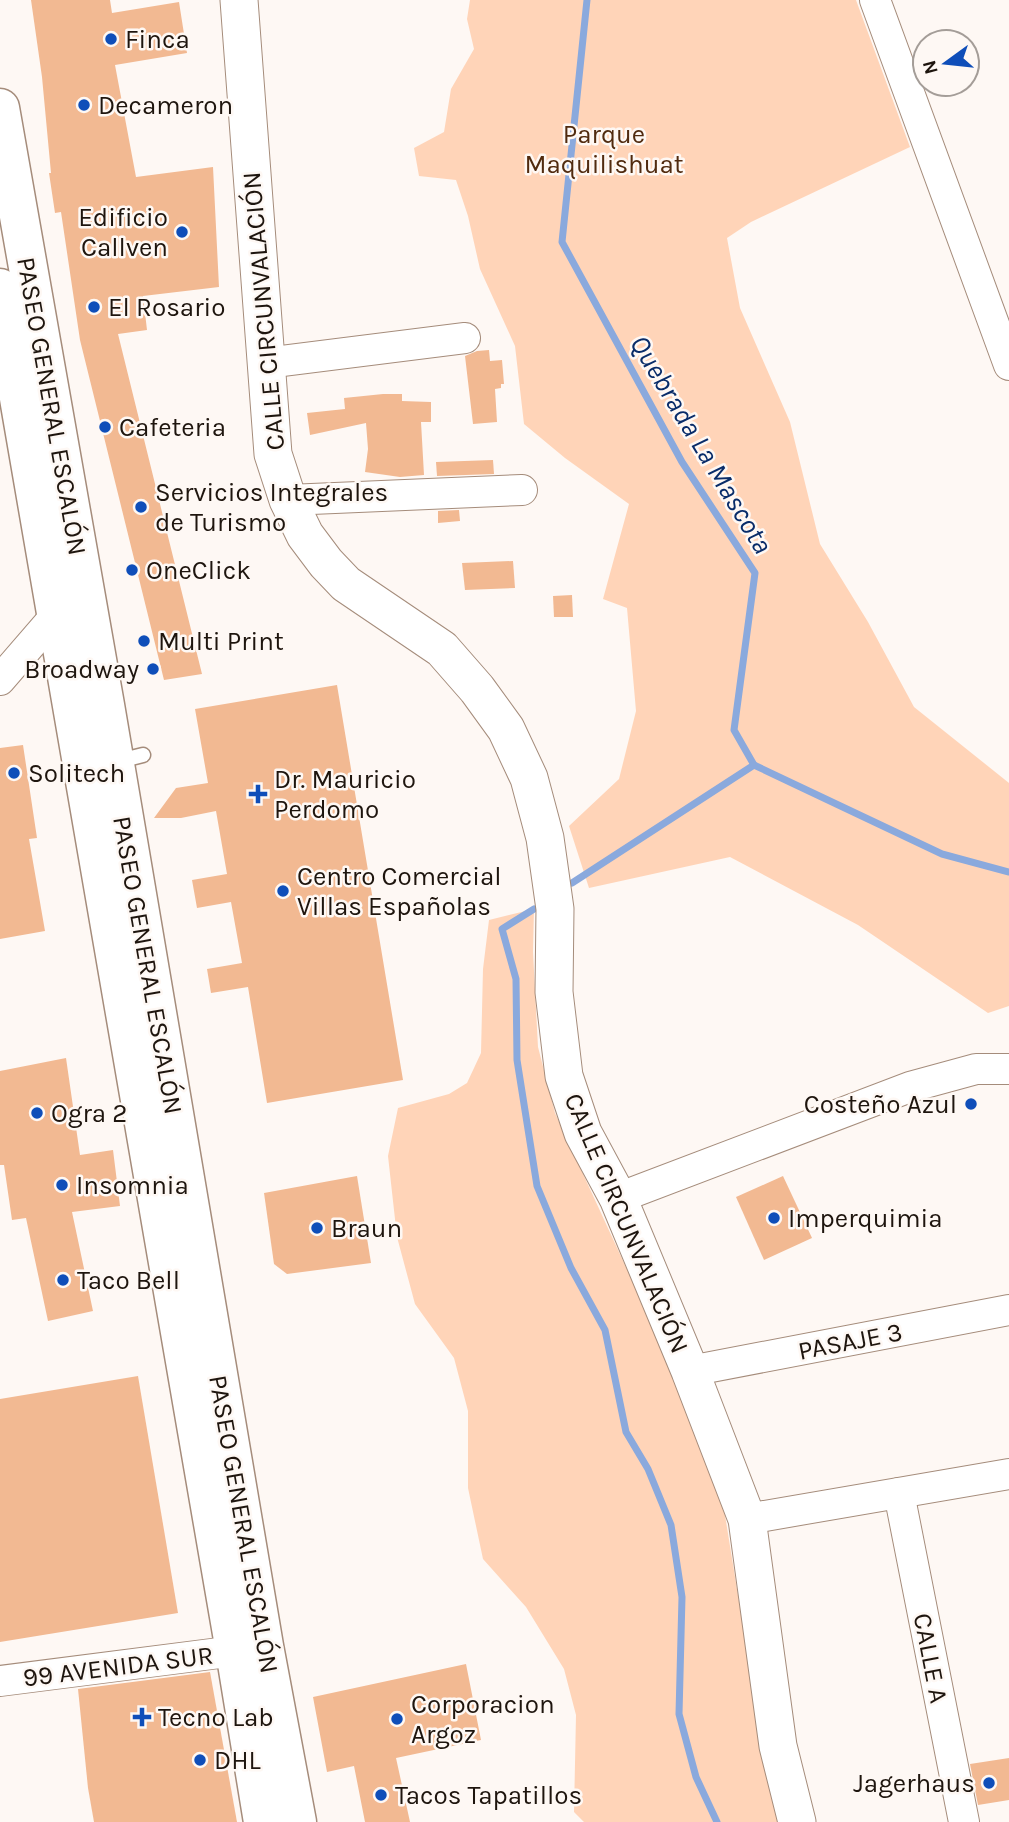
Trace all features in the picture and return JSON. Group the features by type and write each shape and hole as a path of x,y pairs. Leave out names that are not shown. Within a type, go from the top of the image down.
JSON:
{"main road":[{"name":"PASEO GENERAL ESCALÓN","path":"0,108 128,759 264,1646 297,1822"},
{"name":"PASEO GENERAL ESCALÓN","path":"0,288 263,1822"}],"street":[{"name":"CALLE CIRCUNVALACIÓN","path":"239,0 273,454 288,500 305,535 326,563 346,584 442,649 477,688 506,729 528,778 545,838 555,909 554,992 564,1076 583,1133 618,1198 690,1371 747,1519 778,1746 797,1822"},
{"path":"875,0 1009,365"},
{"path":"266,363 465,338"},
{"path":"288,500 522,490"},
{"path":"0,680 57,614"},
{"path":"618,1198 911,1087 976,1069 1009,1069"},
{"name":"PASAJE 3","path":"690,1371 1009,1310"},
{"path":"747,1519 1009,1474"},
{"name":"CALLE A","path":"898,1493 964,1822"},
{"name":"99 AVENIDA SUR","path":"0,1681 235,1651"}],"green space":[{"name":"Parque Maquilishuat","path":"470,0 856,0 910,147 751,222 727,238 740,308 790,422 820,544 868,622 914,707 1009,783 1009,1006 988,1013 858,925 730,857 589,888 569,826 619,779 636,711 627,608 603,599 629,504 565,458 524,424 515,346 480,269 468,216 456,180 419,176 414,148 444,132 451,89 474,49 467,19"},
{"path":"534,909 533,952 538,1047 555,1113 659,1339 724,1509 764,1756 779,1822 584,1822 574,1812 576,1715 564,1669 526,1607 483,1559 468,1488 468,1411 454,1358 415,1304 397,1237 388,1156 398,1108 449,1094 467,1083 481,1053 483,969 489,920"}],"building":[{"path":"31,0 110,0 112,13 179,2 187,53 115,65 136,177 213,167 219,287 143,296 147,330 118,334 202,674 164,680 80,340 61,212 55,213 49,173 42,77"},
{"path":"489,350 490,361 502,360 504,384 495,389 497,422 473,424 465,356"},
{"path":"402,394 402,401 431,402 431,422 421,422 424,475 400,477 365,472 368,449 366,423 310,435 307,413 345,409 344,398"},
{"path":"493,460 494,474 437,476 436,462"},
{"path":"459,510 460,521 438,523 438,511"},
{"path":"513,561 515,588 465,590 462,563"},
{"path":"572,595 573,617 554,617 553,596"},
{"name":"Centro Comercial Villas Españolas","path":"337,685 403,1080 267,1103 248,987 211,993 207,969 242,963 231,902 197,908 192,880 227,874 216,811 181,818 154,818 176,788 208,783 195,709"},
{"path":"23,745 37,838 29,839 45,931 0,939 0,748"},
{"path":"66,1058 80,1155 113,1150 120,1206 72,1212 93,1311 48,1321 26,1218 12,1220 4,1165 0,1165 0,1071"},
{"name":"Braun","path":"357,1176 371,1263 287,1274 274,1264 264,1193"},
{"name":"Imperquimia","path":"783,1176 812,1238 764,1260 736,1197"},
{"path":"138,1376 178,1613 0,1642 0,1399"},
{"name":"Corporacion Argoz","path":"466,1664 481,1740 396,1758 410,1822 365,1822 354,1766 327,1772 313,1697"},
{"path":"210,1672 237,1822 94,1822 78,1689"},
{"name":"Jagerhaus","path":"1009,1758 1009,1800 978,1805 970,1764"}],"waterway":[{"name":"Quebrada La Mascota","path":"587,0 562,242 682,462 755,573 734,730 754,765 942,854 1009,872"},
{"path":"572,883 754,765"},
{"path":"534,909 502,929 516,979 517,1060 537,1186 571,1268 605,1330 626,1432 648,1469 671,1525 682,1597 679,1714 696,1777 717,1822"}],"place":[{"name":"Finca","path":"111,39"},
{"name":"Decameron","path":"84,105"},
{"name":"Edificio Callven","path":"182,232"},
{"name":"El Rosario","path":"94,307"},
{"name":"Cafeteria","path":"105,427"},
{"name":"Servicios Integrales de Turismo","path":"141,507"},
{"name":"OneClick","path":"132,570"},
{"name":"Multi Print","path":"144,641"},
{"name":"Broadway","path":"153,669"},
{"name":"Solitech","path":"14,773"},
{"name":"Dr. Mauricio Perdomo","path":"258,794"},
{"name":"Centro Comercial Villas Españolas","path":"283,891"},
{"name":"Costeño Azul","path":"971,1104"},
{"name":"Ogra 2","path":"37,1113"},
{"name":"Insomnia","path":"62,1185"},
{"name":"Imperquimia","path":"774,1218"},
{"name":"Braun","path":"317,1228"},
{"name":"Taco Bell","path":"63,1280"},
{"name":"Tecno Lab","path":"142,1717"},
{"name":"Corporacion Argoz","path":"397,1719"},
{"name":"DHL","path":"200,1760"},
{"name":"Jagerhaus","path":"989,1783"},
{"name":"Tacos Tapatillos","path":"381,1795"}]}
